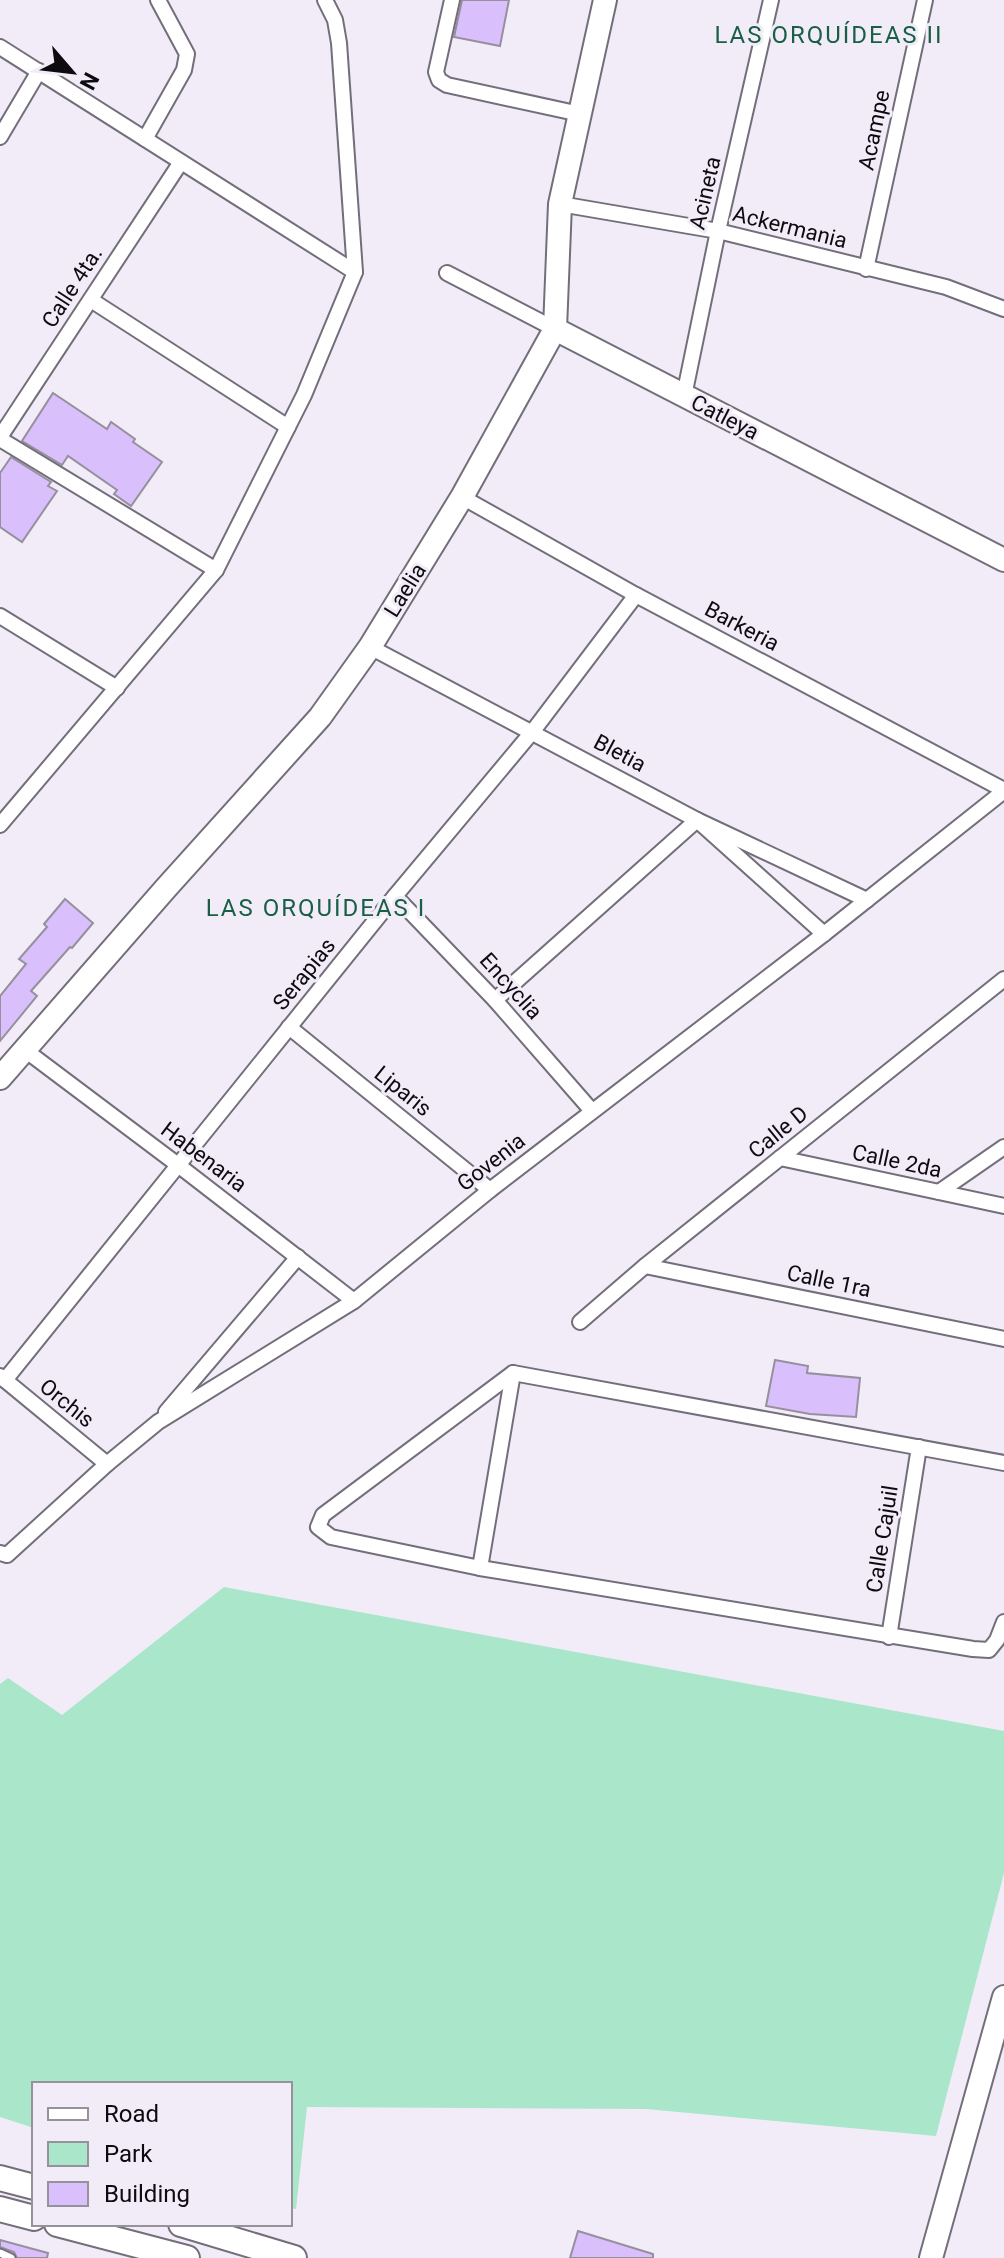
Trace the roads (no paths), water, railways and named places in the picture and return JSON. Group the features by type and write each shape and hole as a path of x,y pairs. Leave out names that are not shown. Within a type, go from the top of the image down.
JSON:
{"main road":[{"path":"0,2178 32,2186"},
{"path":"0,2209 32,2217"},
{"path":"65,2226 187,2258"},
{"path":"188,2226 294,2258"}],"street":[{"path":"145,139 184,70 187,54 158,0"},
{"path":"3,816 216,570 304,395 355,272 339,43 335,20 325,0"},
{"path":"452,0 436,72 439,80 447,85 580,114"},
{"name":"Laelia","path":"0,1078 320,717 370,647 462,497 555,329 560,204 605,0"},
{"name":"Acineta","path":"684,396 771,0"},
{"name":"Acampe","path":"866,269 925,0"},
{"path":"0,47 355,272"},
{"path":"0,137 39,71"},
{"name":"Calle 4ta.","path":"0,438 181,162"},
{"name":"Ackermania","path":"560,204 718,231 946,287 1004,309"},
{"name":"Catleya","path":"447,273 1004,560"},
{"path":"91,300 288,427"},
{"path":"0,438 216,570"},
{"name":"Barkeria","path":"462,497 636,595 1004,790"},
{"name":"Serapias","path":"3,1378 533,731 636,595"},
{"path":"0,616 117,688"},
{"name":"Bletia","path":"370,647 697,820 824,934"},
{"name":"Govenia","path":"0,1553 7,1555 158,1422 354,1301 490,1190 824,934 1004,790"},
{"path":"495,1000 697,820 867,900"},
{"name":"Encyclia","path":"395,896 495,1000 592,1111"},
{"name":"Calle D","path":"580,1322 645,1266 1004,979"},
{"name":"Liparis","path":"289,1027 490,1190"},
{"name":"Habenaria","path":"25,1050 354,1301"},
{"path":"939,1192 1004,1147"},
{"name":"Calle 2da","path":"780,1158 1004,1206"},
{"path":"158,1422 298,1257"},
{"name":"Calle 1ra","path":"645,1266 1004,1339"},
{"path":"480,1568 513,1373"},
{"path":"1004,1463 513,1373 323,1515 318,1527 331,1537 480,1568 889,1637 989,1650 1004,1622"},
{"name":"Orchis","path":"3,1378 107,1464"},
{"name":"Calle Cajuil","path":"889,1637 919,1447"},
{"path":"931,2258 1004,1997"}],"lane":[{"path":"0,2253 11,2258"}],"district":[{"name":"LAS ORQUÍDEAS II","path":"829,35"},
{"name":"LAS ORQUÍDEAS I","path":"316,908"}]}
